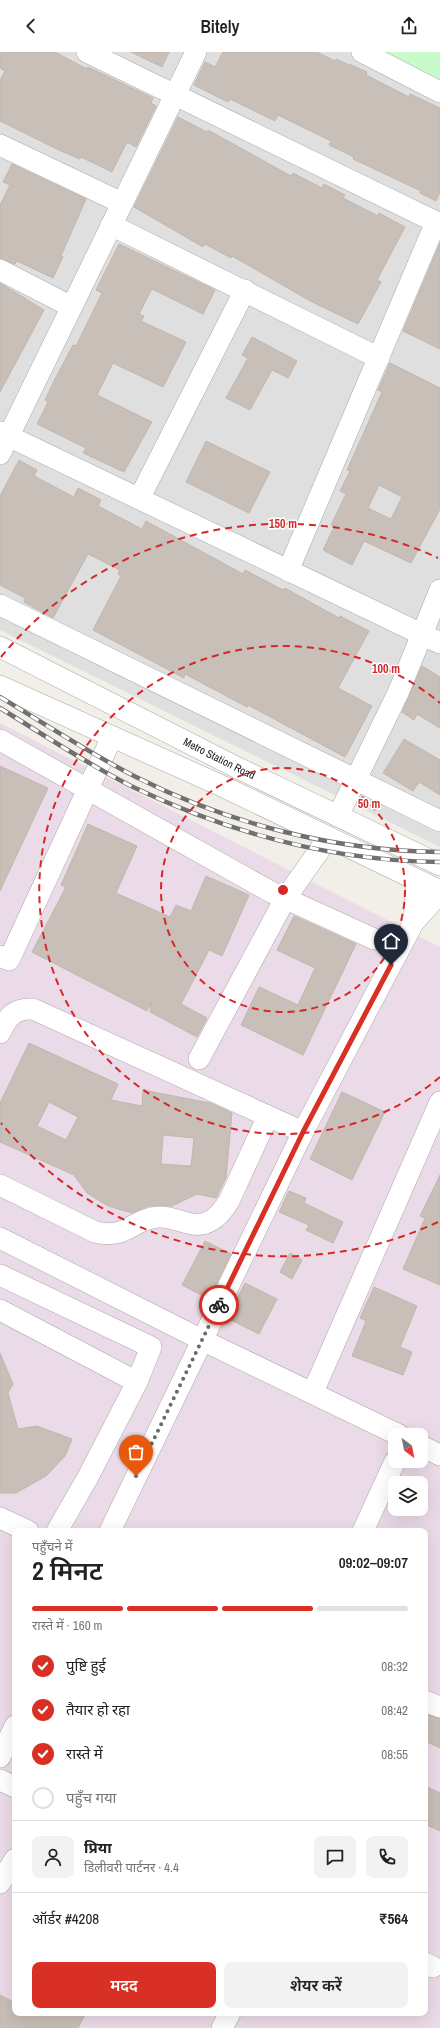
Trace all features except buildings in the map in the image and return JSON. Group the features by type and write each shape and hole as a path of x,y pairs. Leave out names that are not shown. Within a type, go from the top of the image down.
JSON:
{"street":[{"path":"88,52 438,223 288,571"},
{"path":"196,52 72,307 3,441 139,499 440,644"},
{"path":"362,52 440,92"},
{"path":"0,145 122,203"},
{"path":"111,225 245,290 379,358"},
{"path":"0,270 72,307"},
{"path":"139,499 245,290"},
{"path":"338,816 398,693 440,590"},
{"path":"0,605 440,821"},
{"name":"Metro Station Road","path":"0,647 238,768 440,865"},
{"path":"0,686 224,788 440,892 413,923 303,1132 111,1528"},
{"path":"0,956 8,960 112,736"},
{"path":"0,740 285,899 374,939"},
{"path":"199,1059 285,899 328,838"},
{"path":"413,923 417,881"},
{"path":"0,1033 12,1014 23,1008 33,1009 303,1132"},
{"path":"313,1392 440,1102"},
{"path":"0,1185 96,1232 107,1235 119,1234 145,1220 159,1217 170,1218 196,1225 210,1222 220,1214 229,1201 268,1116"},
{"path":"0,1238 202,1340 313,1392 388,1430"},
{"path":"1,1280 152,1347 137,1382 88,1477 59,1528"},
{"path":"0,1310 137,1382"},
{"path":"428,1449 440,1455"},
{"path":"364,1528 392,1468"},
{"path":"0,1518 22,1528"},
{"path":"428,1702 440,1707"},
{"path":"0,1757 12,1732"},
{"path":"0,1780 12,1786"},
{"path":"0,1883 12,1864"},
{"path":"222,2028 228,2016"}],"shaded area":[{"path":"0,52 440,52 440,847 0,630"},
{"path":"0,723 440,947 440,2028 0,2028"}],"green space":[{"path":"380,52 440,52 440,82"}],"railway":[{"path":"0,697 119,768 171,794 208,808 284,832 323,840 362,846 440,852"},
{"path":"0,708 99,769 133,787 169,803 244,831 322,850 400,860 440,862"}],"way so far":[{"path":"136,1476 219,1305"}],"route":[{"path":"219,1305 303,1132 391,965"}]}
